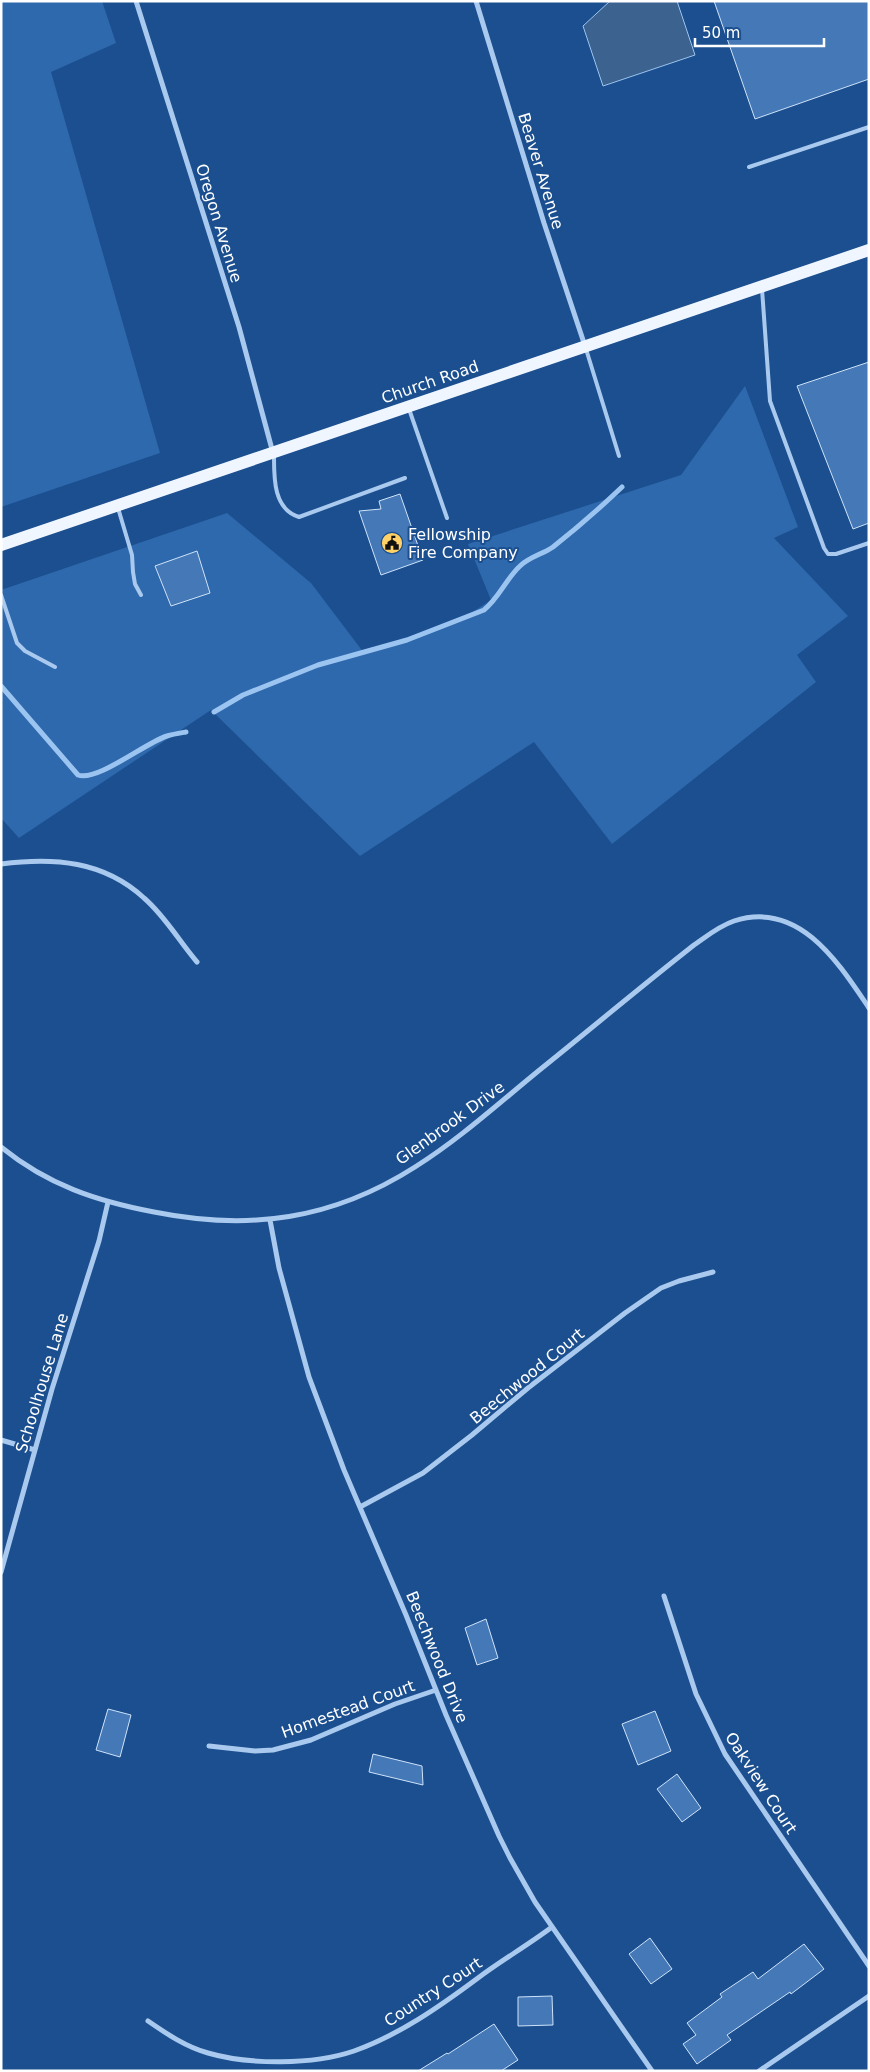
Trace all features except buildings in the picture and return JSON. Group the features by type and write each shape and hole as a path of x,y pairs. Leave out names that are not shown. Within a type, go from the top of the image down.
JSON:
{"main road":[{"name":"Church Road","path":"1,545 869,250"}],"street":[{"name":"Oregon Avenue","path":"136,1 239,327 274,453"},
{"name":"Beaver Avenue","path":"476,1 544,223 586,347"},
{"path":"1,864 59,861 113,874 144,897 197,962"},
{"name":"Glenbrook Drive","path":"1,1147 44,1177 90,1197 108,1202 187,1218 232,1222 270,1220 301,1215 347,1201 415,1167 500,1105 673,961 714,930 734,921 755,917 773,918 788,922 813,937 824,948 869,1008"},
{"name":"Schoolhouse Lane","path":"1,1572 58,1366 99,1241 108,1202"},
{"name":"Beechwood Drive","path":"270,1220 280,1268 308,1377 436,1690 510,1858 535,1902 652,2071"},
{"name":"Beechwood Court","path":"360,1507 423,1473 528,1388 625,1313 661,1288 713,1272"},
{"path":"1,1440 35,1450"},
{"name":"Oakview Court","path":"664,1596 696,1694 725,1754 869,1966"},
{"name":"Homestead Court","path":"209,1746 255,1751 282,1748 311,1740 395,1704 436,1690"},
{"name":"Country Court","path":"148,2021 190,2046 208,2053 247,2061 288,2061 352,2052 394,2034 431,2011 552,1927"},
{"path":"760,2071 869,1996"}],"lane":[{"path":"749,168 869,127"},
{"path":"762,287 770,401 824,548 828,554 836,554 869,543"},
{"path":"586,347 619,456"},
{"path":"409,407 447,518"},
{"path":"274,453 276,491 285,508 291,514 300,517 405,478"},
{"path":"118,506 132,554 134,578 141,595"},
{"path":"1,595 17,643 25,651 55,667"}],"shaded area":[{"path":"1,1 102,1 116,43 51,72 160,453 1,507"},
{"path":"610,1 677,1 695,55 603,86 583,26"},
{"path":"745,386 798,527 774,538 848,616 797,655 816,682 612,844 534,742 360,856 211,710 19,838 1,818 1,590 227,513 311,583 364,653 468,615 491,600 468,544 681,475"}],"waterway":[{"path":"214,712 243,695 318,665 407,640 484,610 520,566 553,547 622,487"},
{"path":"1,686 78,775 86,776 97,773 158,740 169,735 186,732"}],"place":[{"name":"Fellowship Fire Company","path":"392,543"}]}
